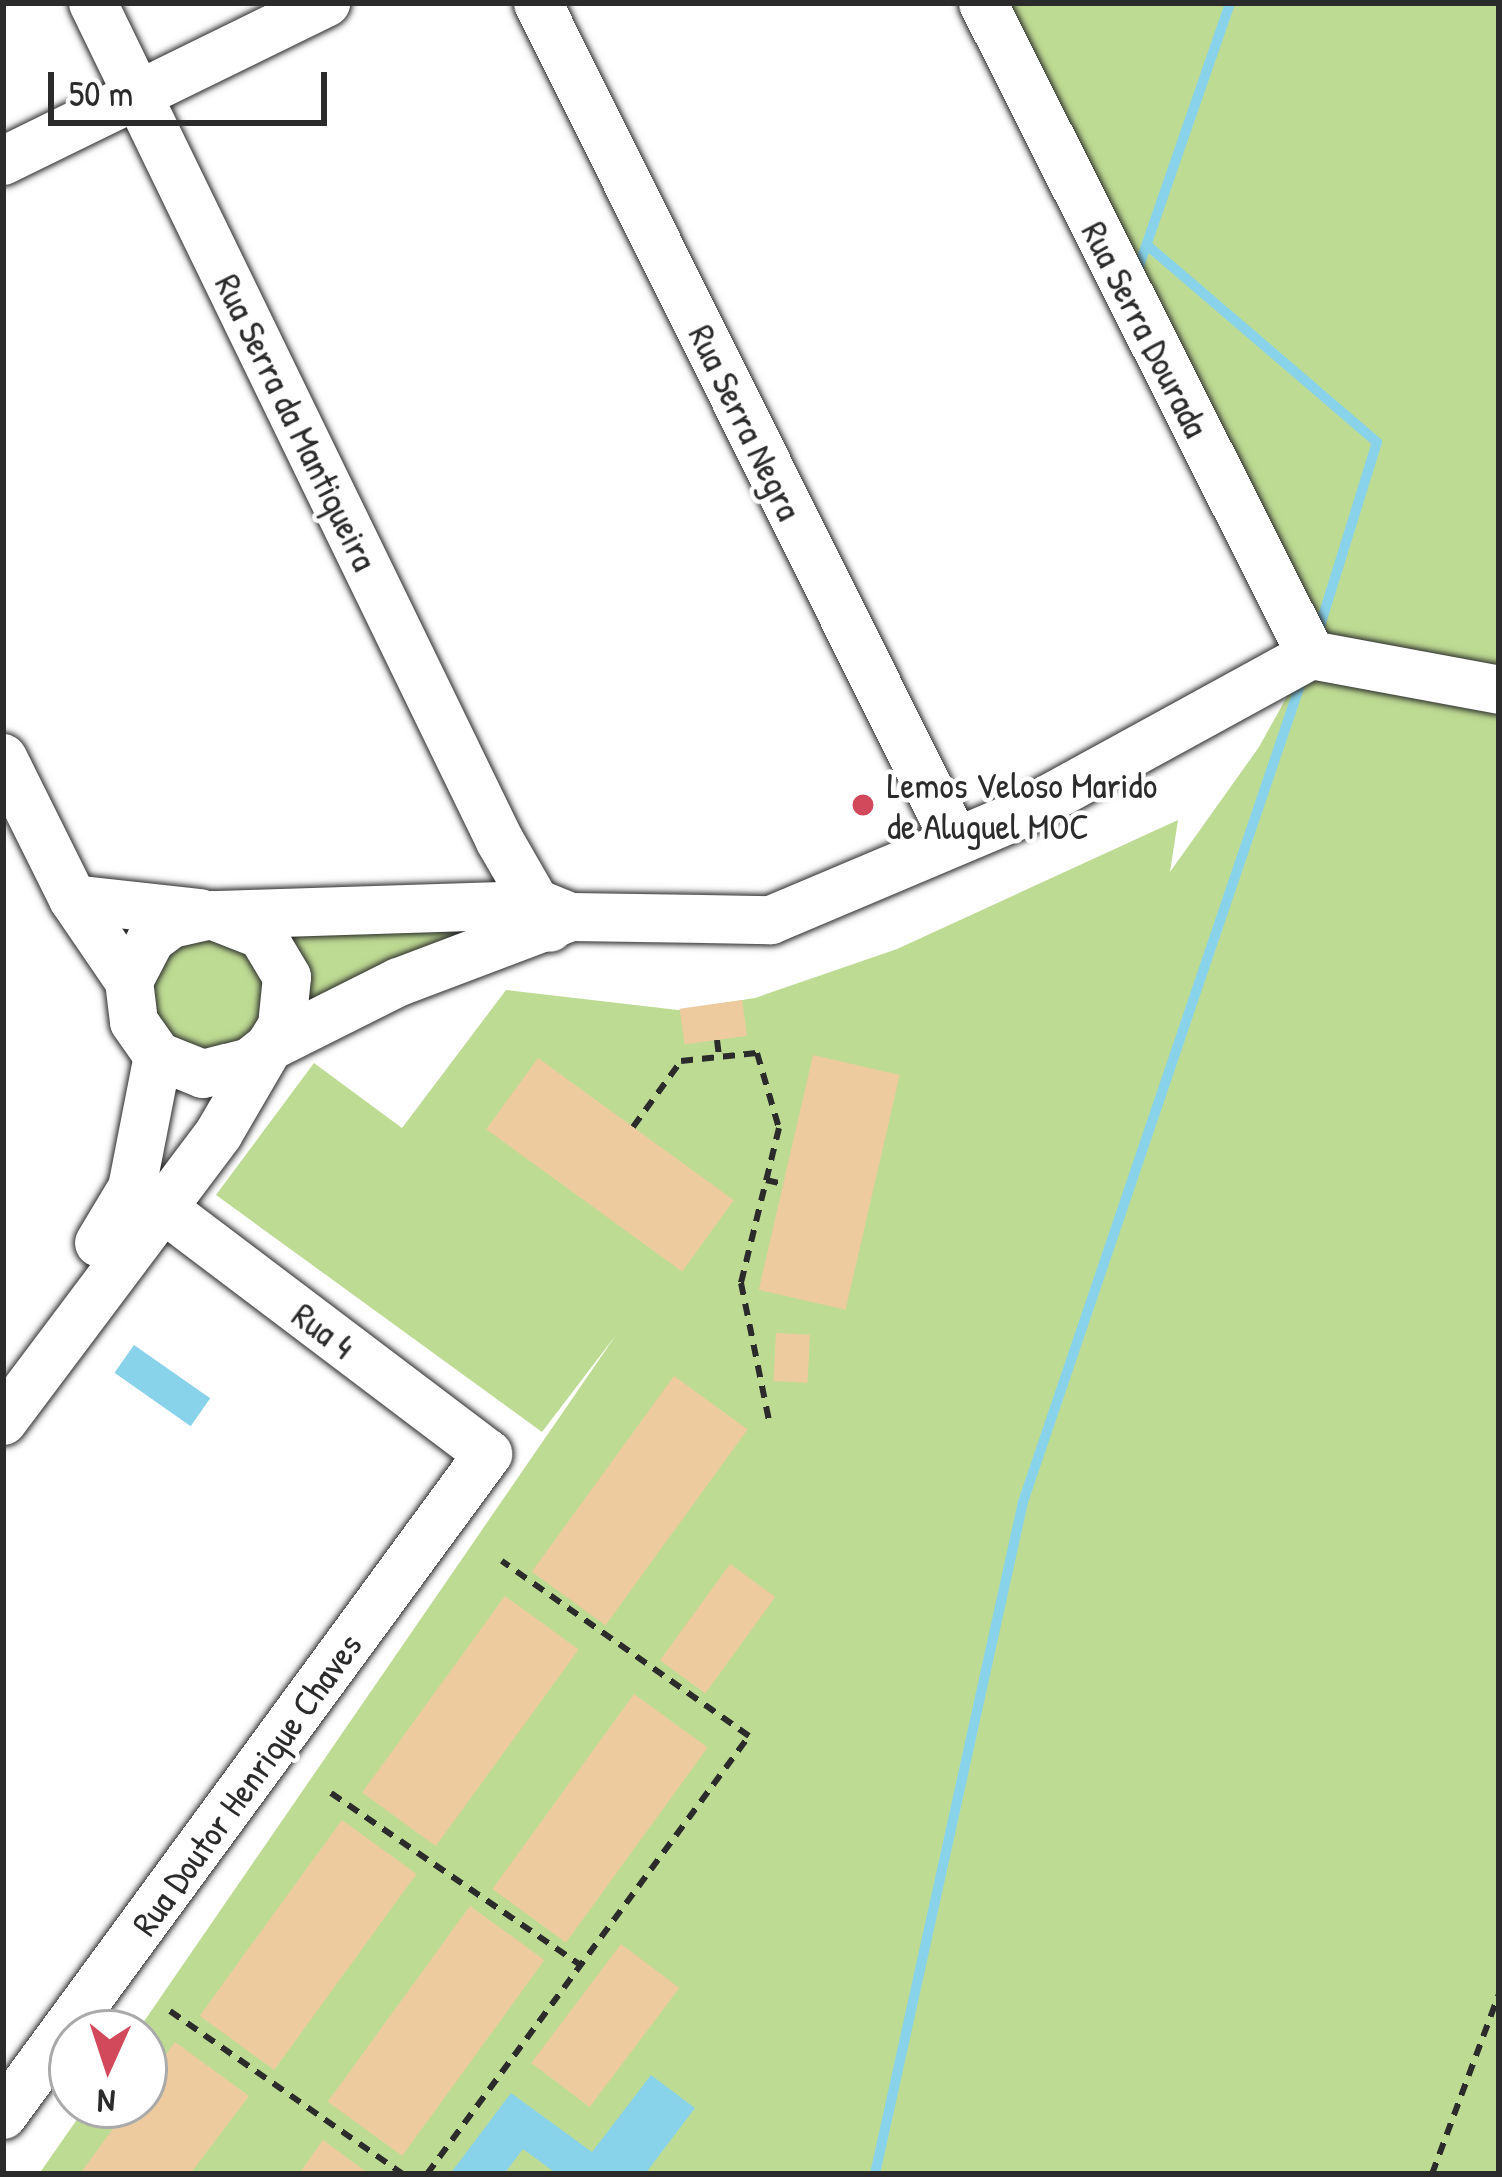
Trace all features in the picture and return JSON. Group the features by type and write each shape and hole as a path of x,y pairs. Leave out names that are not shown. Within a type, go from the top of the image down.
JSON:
{"street":[{"name":"Rua Serra da Mantiqueira","path":"93,3 539,919"},
{"path":"3,161 326,3"},
{"name":"Rua Serra Negra","path":"538,3 955,841"},
{"name":"Rua Serra Dourada","path":"983,3 1311,655"},
{"path":"73,898 214,915 771,920 1019,815 1311,655 1499,690"},
{"path":"3,758 73,898 129,981 134,1022 158,1056 203,1074 228,1071 399,982 539,919"},
{"path":"3,1421 219,1133 282,1026 287,977 262,935 214,915 171,924 152,939 129,981"},
{"path":"3,1374 132,1188 158,1056"},
{"name":"Rua 4","path":"160,1206 488,1454"},
{"name":"Rua Doutor Henrique Chaves","path":"3,2115 488,1454"}],"path":[{"path":"717,1040 719,1057"},
{"path":"633,1126 681,1061 757,1053 778,1128 741,1282 769,1421"},
{"path":"766,1180 783,1184"},
{"path":"427,2174 748,1736 502,1561"},
{"path":"331,1792 580,1965"},
{"path":"1432,2174 1499,1994"},
{"path":"170,2011 403,2174"}],"green space":[{"path":"983,3 1499,3 1499,2174 39,2174 70,2129 168,2129 168,2009 153,2009 616,1335 542,1432 216,1195 314,1063 402,1128 506,990 678,1010 755,998 897,949 1178,820 1170,872 1259,747 1310,655"},
{"path":"290,923 517,928 292,1024"},
{"path":"222,924 282,988 246,1055 159,1047 142,965"}],"water":[{"path":"134,1345 210,1398 191,1426 114,1373"},
{"path":"651,2075 695,2108 645,2174 557,2174 523,2149 504,2174 450,2174 511,2093 592,2152"}],"building":[{"path":"742,1000 747,1036 685,1044 680,1009"},
{"path":"813,1055 900,1075 846,1310 759,1290"},
{"path":"538,1058 734,1200 682,1271 486,1129"},
{"path":"776,1333 810,1335 807,1383 773,1381"},
{"path":"674,1376 748,1429 605,1625 532,1572"},
{"path":"730,1564 775,1597 705,1693 660,1660"},
{"path":"505,1596 579,1649 436,1846 362,1793"},
{"path":"634,1694 708,1747 566,1942 492,1889"},
{"path":"342,1820 416,1874 274,2070 200,2016"},
{"path":"470,1906 544,1960 402,2156 328,2102"},
{"path":"621,1944 679,1988 590,2107 531,2063"},
{"path":"175,2042 249,2096 190,2174 80,2174 113,2129 168,2129 168,2052"},
{"path":"323,2140 369,2174 299,2174"}],"waterway":[{"path":"1137,272 1230,3"},
{"path":"1147,245 1377,442 1318,633"},
{"path":"875,2174 1023,1502 1302,679"}],"place":[{"name":"Lemos Veloso Marido de Aluguel MOC","path":"863,805"}]}
